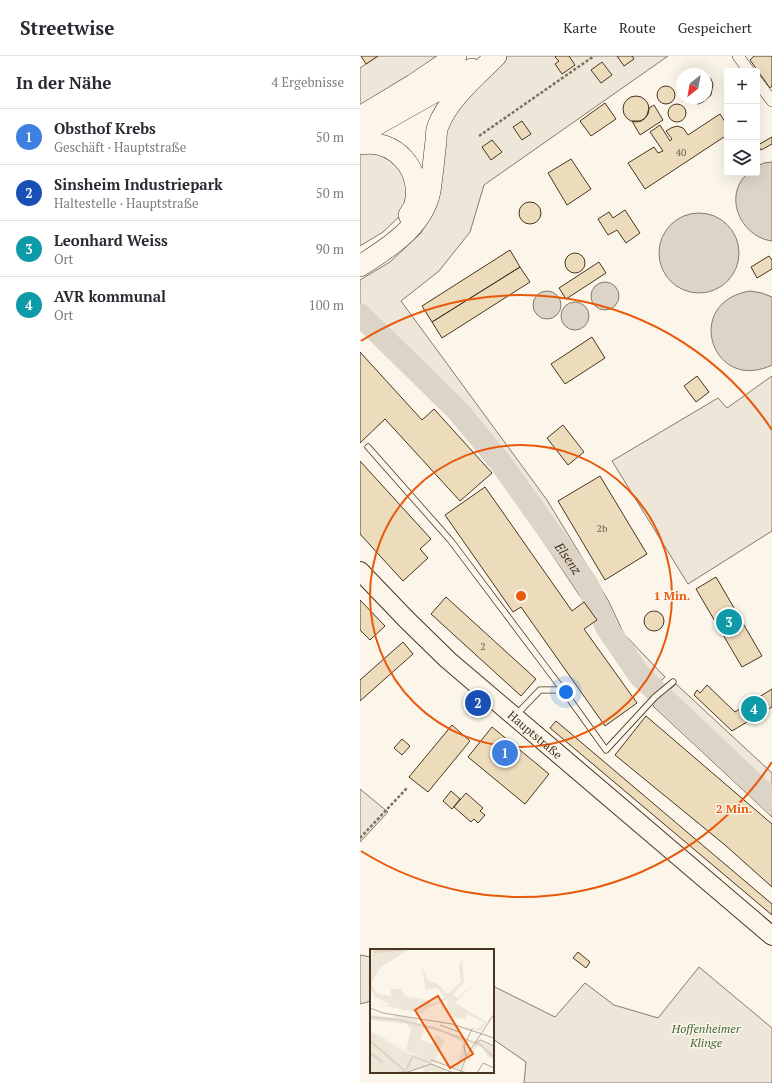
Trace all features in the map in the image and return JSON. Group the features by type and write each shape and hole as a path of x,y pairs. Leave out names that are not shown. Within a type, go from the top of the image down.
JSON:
{"highway":[{"path":"360,117 413,85 456,56"},
{"path":"360,134 495,56"},
{"path":"360,266 383,252 398,240 414,223 426,206 431,186 437,128 446,109 495,56"},
{"path":"360,144 380,144 394,150 406,160 414,174 416,189 415,204 398,240"}],"main road":[{"name":"Hauptstraße","path":"360,571 448,660 772,936"}],"street":[{"path":"738,56 747,68"},
{"path":"760,85 772,101"}],"lane":[{"path":"368,447 451,541 563,690 606,750 655,697 672,682"},
{"path":"514,716 540,690 563,690"}],"path":[{"path":"479,136 594,56"},
{"path":"360,838 407,788"}],"green space":[{"path":"378,56 442,56 360,107 360,68"},
{"path":"506,56 668,56 484,185 470,232 439,271 401,301 547,500 608,600 624,634 665,677 651,690 646,691 599,626 600,620 588,602 584,602 518,505 466,434 428,390 366,328 360,325 360,280 390,262 421,233 432,214 439,157 452,110"},
{"path":"365,151 388,157 406,170 409,186 401,215 383,232 360,246 360,152"},
{"path":"772,376 772,531 688,584 612,461 718,398 727,408"},
{"path":"676,684 772,773 772,817 653,706"},
{"path":"360,789 388,812 360,842"},
{"path":"360,955 370,957 370,1001 360,1004"},
{"name":"Hoffenheimer Klinge","path":"699,967 772,1028 772,1083 524,1083 526,1062 494,1040 494,986 555,1017 585,983 614,1005 658,1018"}],"shaded area":[{"path":"772,162 772,241 761,238 744,224 736,204 736,193 740,182 745,176 760,176 760,165"},
{"path":"699,213 714,216 727,225 736,238 739,253 736,268 727,281 714,290 699,293 684,290 671,281 662,268 659,253 662,238 671,225 684,216"},
{"path":"605,282 611,283 615,286 618,290 618,302 615,306 611,309 605,310 599,309 595,306 592,302 591,296 592,290 595,286 599,283"},
{"path":"547,291 553,292 557,295 560,299 560,311 557,315 553,318 547,319 541,318 537,315 534,311 533,305 534,299 537,295 541,292"},
{"path":"750,291 762,293 772,297 772,365 751,371 734,367 721,357 713,343 711,327 716,311 729,299"},
{"path":"575,302 581,303 585,306 588,310 588,322 585,326 581,329 575,330 569,329 565,326 562,322 561,316 562,310 565,306 569,303"}],"building":[{"path":"361,56 378,56 366,64"},
{"path":"569,56 575,65 562,74 555,64 559,61 555,57"},
{"path":"617,56 632,56 634,59 624,66"},
{"path":"754,56 772,56 772,86 770,88 760,74 760,68 756,68 750,60"},
{"path":"602,62 612,75 601,83 591,70"},
{"path":"666,86 672,89 675,95 672,101 666,104 660,101 657,95 660,89"},
{"path":"636,96 645,100 649,109 645,118 636,122 627,118 623,109 627,100"},
{"path":"605,103 616,119 591,136 580,121"},
{"path":"677,104 685,110 686,113 683,119 677,122 671,119 668,113 671,107"},
{"path":"654,105 663,120 640,135 632,121 640,121 644,119 649,108"},
{"path":"720,114 724,120 724,137 645,189 628,163 654,147 658,153 663,151 650,132 660,125 670,141 672,139 666,131 677,126 683,128 688,135"},
{"path":"522,121 531,134 522,140 513,127"},
{"path":"772,137 772,144 761,150 760,144"},
{"path":"492,140 502,152 491,160 482,147"},
{"path":"571,159 591,189 567,205 548,173"},
{"path":"530,202 538,205 541,213 538,221 530,224 522,221 519,213 522,205"},
{"path":"625,210 640,233 626,243 617,230 608,235 598,219 609,212 613,218"},
{"path":"510,250 520,267 432,322 422,306"},
{"path":"571,253 579,253 585,259 585,267 579,273 571,273 565,267 565,259"},
{"path":"769,256 772,260 772,269 757,278 751,267"},
{"path":"599,262 606,273 566,299 559,288"},
{"path":"520,267 530,282 442,338 432,322"},
{"path":"592,337 605,358 565,384 551,364"},
{"path":"360,352 422,420 434,409 492,473 460,501 385,419 360,443"},
{"path":"697,376 709,392 696,402 684,386"},
{"path":"563,425 584,452 568,465 547,438"},
{"path":"360,461 431,539 420,549 428,558 403,581 360,534"},
{"path":"600,476 647,554 605,580 558,501"},
{"path":"485,487 572,611 584,602 597,620 584,629 637,703 605,726 521,607 513,612 445,515"},
{"path":"716,577 762,656 742,667 696,589"},
{"path":"446,597 536,679 521,696 431,614"},
{"path":"360,600 385,626 370,640 360,630"},
{"path":"654,611 661,614 664,621 661,628 654,631 647,628 644,621 647,614"},
{"path":"403,642 413,654 360,701 360,680"},
{"path":"707,685 735,712 772,689 772,707 732,731 694,695 697,690 700,693"},
{"path":"646,716 772,824 772,887 725,845 615,755"},
{"path":"556,721 772,904 772,915 550,728"},
{"path":"452,725 470,741 428,792 409,777"},
{"path":"492,727 549,774 525,804 468,757"},
{"path":"402,739 410,746 402,755 394,748"},
{"path":"451,791 460,799 452,809 443,801"},
{"path":"466,793 483,808 480,811 485,815 478,823 474,819 471,822 454,807"},
{"path":"578,952 590,962 586,968 573,958"}],"waterway":[{"name":"Elsenz","path":"360,315 458,411 500,462 587,584 607,628 640,676 772,801"}],"place":[{"name":"Leonhard Weiss","path":"729,622"},
{"name":"Sinsheim Industriepark","path":"478,703"},
{"name":"AVR kommunal","path":"754,709"},
{"name":"Obsthof Krebs","path":"505,753"}]}
